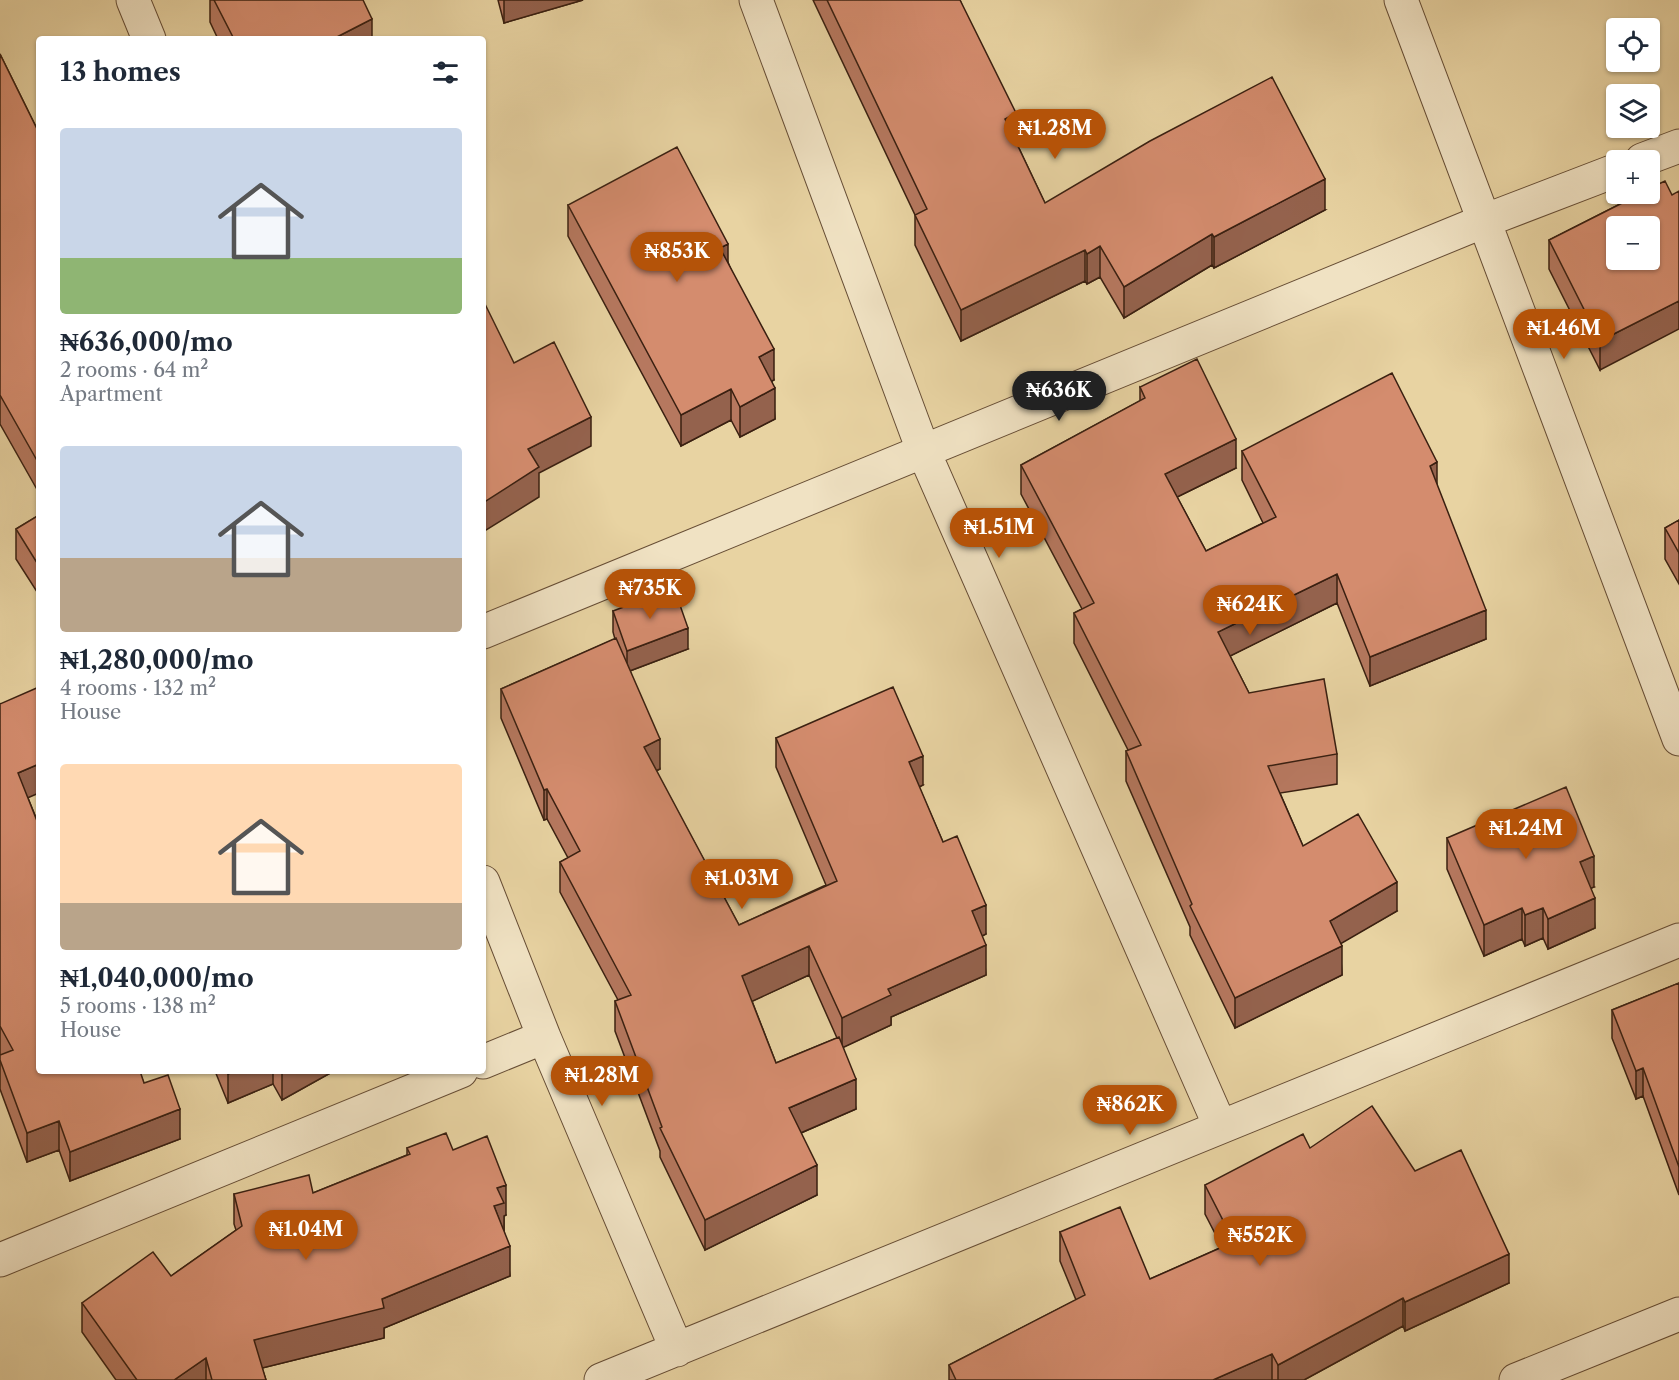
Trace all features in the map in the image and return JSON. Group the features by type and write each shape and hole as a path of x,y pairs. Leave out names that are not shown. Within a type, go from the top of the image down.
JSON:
{"street":[{"path":"133,0 148,36"},
{"path":"756,0 923,450 1220,1126"},
{"path":"1401,0 1679,739"},
{"path":"1660,153 1679,146"},
{"path":"486,631 1484,221 1606,174"},
{"path":"486,890 544,1037 677,1350"},
{"path":"601,1380 1679,940"},
{"path":"486,1061 544,1037"},
{"path":"3,1252 453,1074"},
{"path":"1516,1380 1679,1314"}],"building":[{"path":"214,0 363,0 372,19 339,36 232,36"},
{"path":"827,0 960,0 1016,113 1005,119 1045,203 1150,141 1272,77 1325,179 1214,237 1212,234 1124,287 1100,246 1087,254 1085,250 961,310 915,215 927,209"},
{"path":"0,54 36,127 36,459 0,395"},
{"path":"677,147 728,244 720,248 774,349 759,357 775,388 740,407 731,389 681,415 568,205"},
{"path":"1665,181 1672,195 1679,191 1679,301 1600,341 1549,240 1620,204 1660,204 1660,183"},
{"path":"486,306 514,363 554,342 591,417 528,449 539,467 486,501"},
{"path":"1197,359 1236,439 1165,474 1206,551 1276,517 1242,451 1392,373 1437,462 1430,466 1486,610 1370,657 1337,574 1218,632 1249,693 1324,679 1337,754 1268,766 1303,846 1358,814 1397,882 1330,921 1342,946 1235,998 1190,906 1192,904 1126,751 1141,745 1074,613 1094,603 1021,465 1145,398 1140,387"},
{"path":"36,517 36,561 16,529"},
{"path":"1679,520 1679,553 1665,528"},
{"path":"674,588 688,628 627,651 613,611"},
{"path":"616,638 660,739 644,747 739,925 837,881 776,738 893,687 923,756 909,762 943,842 957,836 986,905 972,911 986,945 888,989 891,995 842,1018 809,946 742,976 776,1063 839,1037 856,1079 789,1108 817,1165 705,1220 660,1128 662,1127 615,1001 631,995 560,862 580,851 547,789 544,790 501,689"},
{"path":"36,688 36,765 18,773 36,818 36,1074 141,1074 144,1083 168,1075 180,1109 70,1152 59,1121 27,1133 0,1060 0,1055 13,1050 0,1026 0,704"},
{"path":"1566,787 1594,856 1580,862 1595,898 1548,919 1543,908 1525,915 1522,908 1484,925 1447,838"},
{"path":"1679,983 1679,1167 1643,1068 1636,1071 1612,1010"},
{"path":"1372,1106 1415,1171 1461,1150 1509,1254 1405,1302 1403,1298 1278,1365 1272,1354 1213,1380 956,1380 949,1365 1085,1295 1060,1232 1120,1207 1150,1279 1234,1242 1205,1185 1303,1134 1310,1148"},
{"path":"446,1133 453,1150 487,1136 506,1185 497,1188 504,1203 494,1206 510,1246 382,1299 384,1308 254,1340 266,1380 212,1380 206,1358 174,1380 137,1380 82,1303 153,1252 171,1276 242,1226 234,1194 309,1175 313,1193 410,1154 407,1148"}]}
